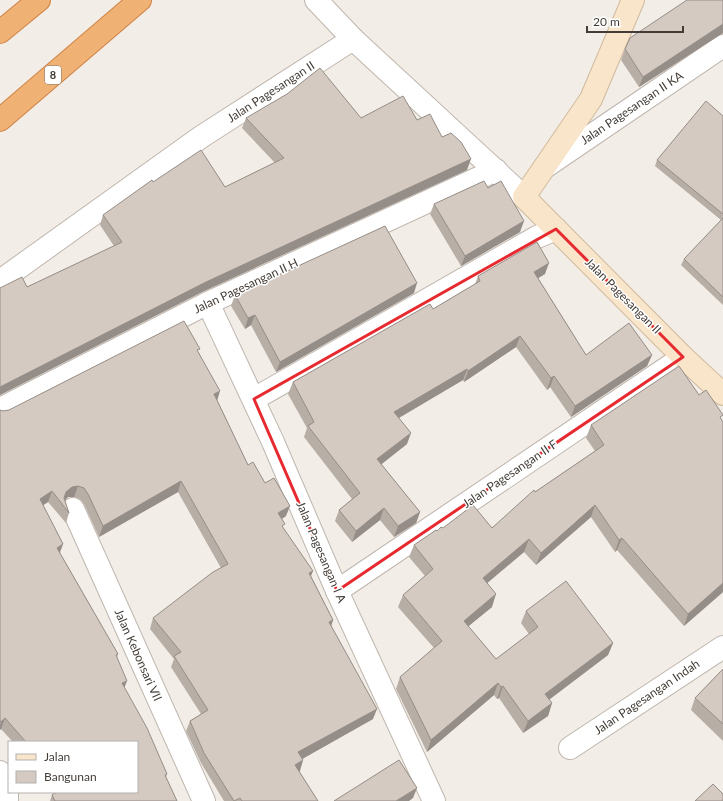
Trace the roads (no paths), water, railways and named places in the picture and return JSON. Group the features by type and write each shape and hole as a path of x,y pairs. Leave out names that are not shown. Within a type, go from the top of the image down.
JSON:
{"highway":[{"path":"0,32 38,0"},
{"name":"8","path":"0,120 140,0"}],"street":[{"path":"316,0 353,39"},
{"path":"524,197 541,170 591,99 633,0"},
{"name":"Jalan Pagesangan II","path":"0,281 201,137 353,39 496,170 683,357 723,394"},
{"name":"Jalan Pagesangan II KA","path":"541,170 723,46"},
{"name":"Jalan Pagesangan II H","path":"0,409 208,303 496,170"},
{"path":"254,400 530,241 556,229"},
{"name":"Jalan Pagesangan I A","path":"208,303 254,400 337,591 434,801"},
{"name":"Jalan Pagesangan II F","path":"337,591 683,357"},
{"name":"Jalan Kebonsari VII","path":"73,509 204,801"},
{"name":"Jalan Pagesangan Indah","path":"570,748 723,647"},
{"path":"0,772 7,785 7,801"}]}
